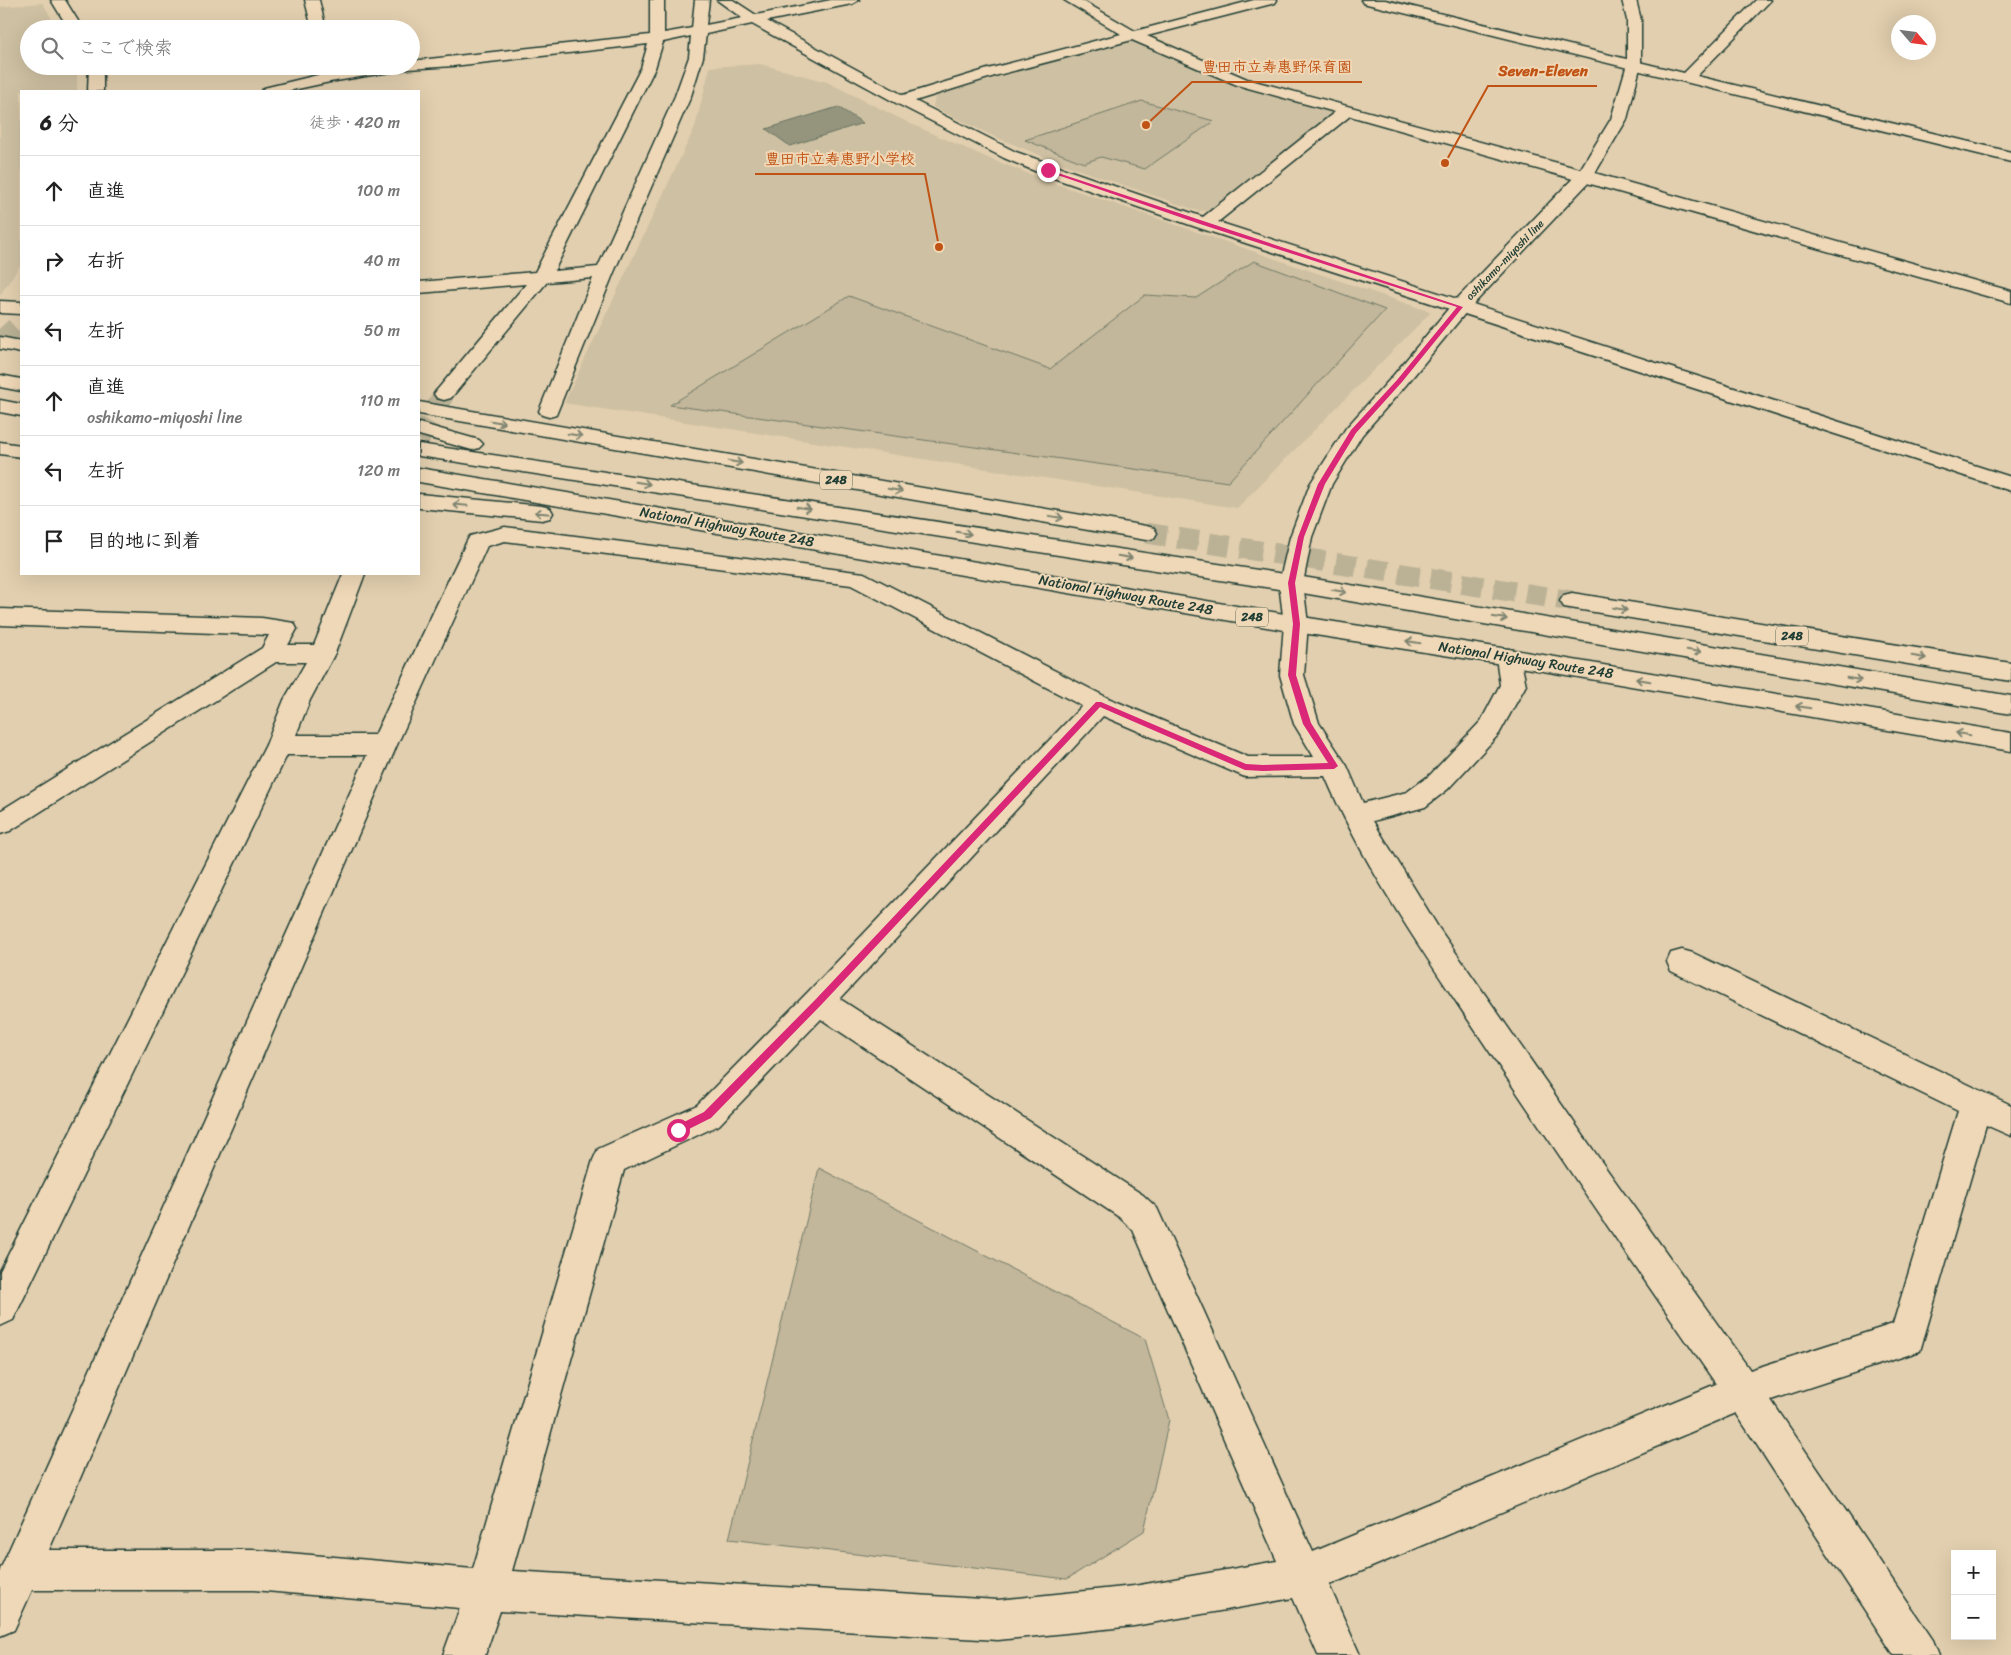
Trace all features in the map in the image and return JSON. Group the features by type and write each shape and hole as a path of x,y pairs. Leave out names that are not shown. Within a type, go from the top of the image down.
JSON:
{"main road":[{"path":"58,0 70,20"},
{"path":"312,0 316,20"},
{"path":"444,394 542,277 648,68 657,40 657,0"},
{"path":"550,411 605,272 683,96 696,57 697,32 702,0"},
{"path":"724,0 901,100 1025,161 1205,224 2011,484"},
{"path":"420,64 657,40 754,18 852,0"},
{"path":"1071,0 1132,35 1242,82 1585,176 2011,297"},
{"path":"901,100 993,72 1270,0"},
{"path":"1368,0 2011,157"},
{"name":"oshikamo-miyoshi line","path":"1629,0 1634,20 1634,64 1619,119 1585,176 1460,307 1349,439 1322,484 1301,537 1291,583 1296,624 1292,675 1307,724 1334,766 1355,815 1428,936 1591,1175 1743,1391 1918,1655"},
{"path":"1688,77 1764,0"},
{"path":"96,75 96,90"},
{"path":"272,90 319,75"},
{"path":"330,75 338,90"},
{"path":"1205,224 1347,112"},
{"path":"420,288 605,272"},
{"path":"0,307 20,308"},
{"path":"0,343 20,347"},
{"path":"0,381 20,385"},
{"path":"0,406 20,410"},
{"name":"248","path":"420,408 1146,533"},
{"name":"248","path":"420,429 458,448"},
{"path":"0,448 20,451"},
{"name":"National Highway Route 248","path":"420,450 458,448 595,476 1291,583 2011,705"},
{"name":"National Highway Route 248","path":"420,475 444,479 490,497 800,539 1296,624 1508,657 2011,742"},
{"name":"248","path":"426,501 490,497"},
{"path":"0,1616 384,745 478,541 505,534 856,578 1099,704 1245,767 1334,766"},
{"path":"856,578 877,553"},
{"path":"0,1308 278,746 297,700 323,653 354,575"},
{"name":"248","path":"1572,601 2011,672"},
{"path":"0,617 262,626 286,629 271,654 0,824"},
{"path":"271,654 323,653"},
{"path":"1355,815 1415,800 1439,782 1490,727 1512,685 1508,657"},
{"path":"464,1655 487,1590 610,1160 708,1115 819,1002 1099,704"},
{"path":"278,746 384,745"},
{"path":"1682,962 2011,1121"},
{"path":"819,1002 1131,1206 1145,1219 1339,1655"},
{"path":"20,1570 254,1570 487,1590 998,1620 1134,1606 1303,1576 1743,1391 1907,1338 1976,1103"}],"shaded area":[{"path":"43,3 52,20 20,20 20,75 77,75 77,90 20,90 20,265 0,295 0,7"},
{"path":"1122,41 1131,41 1238,87 1336,113 1217,210 1198,211 1054,161 993,136 933,107 935,96"},
{"path":"760,64 827,82 911,124 988,158 1048,181 1431,312 1237,508 564,403 695,127 710,67"},
{"path":"1142,101 1214,121 1145,169 1101,157 1084,163 1025,140"},
{"path":"838,107 863,123 790,146 766,129"},
{"path":"1254,261 1385,310 1228,482 670,405 849,296 1050,369 1145,295 1196,298"},
{"path":"819,1168 1145,1339 1169,1420 1144,1531 1067,1579 729,1539"}],"tunnel":[{"path":"0,342 20,324"},
{"path":"420,438 444,394"},
{"path":"1146,533 1572,601"}],"place":[{"name":"豊田市立寿惠野保育園","path":"1146,125"},
{"name":"Seven-Eleven","path":"1445,163"},
{"name":"豊田市立寿恵野小学校","path":"939,247"}],"route":[{"path":"678,1130 708,1115 819,1002 1099,704 1245,767 1334,766 1307,724 1292,675 1296,624 1291,583 1301,537 1322,484 1353,432 1400,381 1460,307 1205,224 1048,170"}]}
